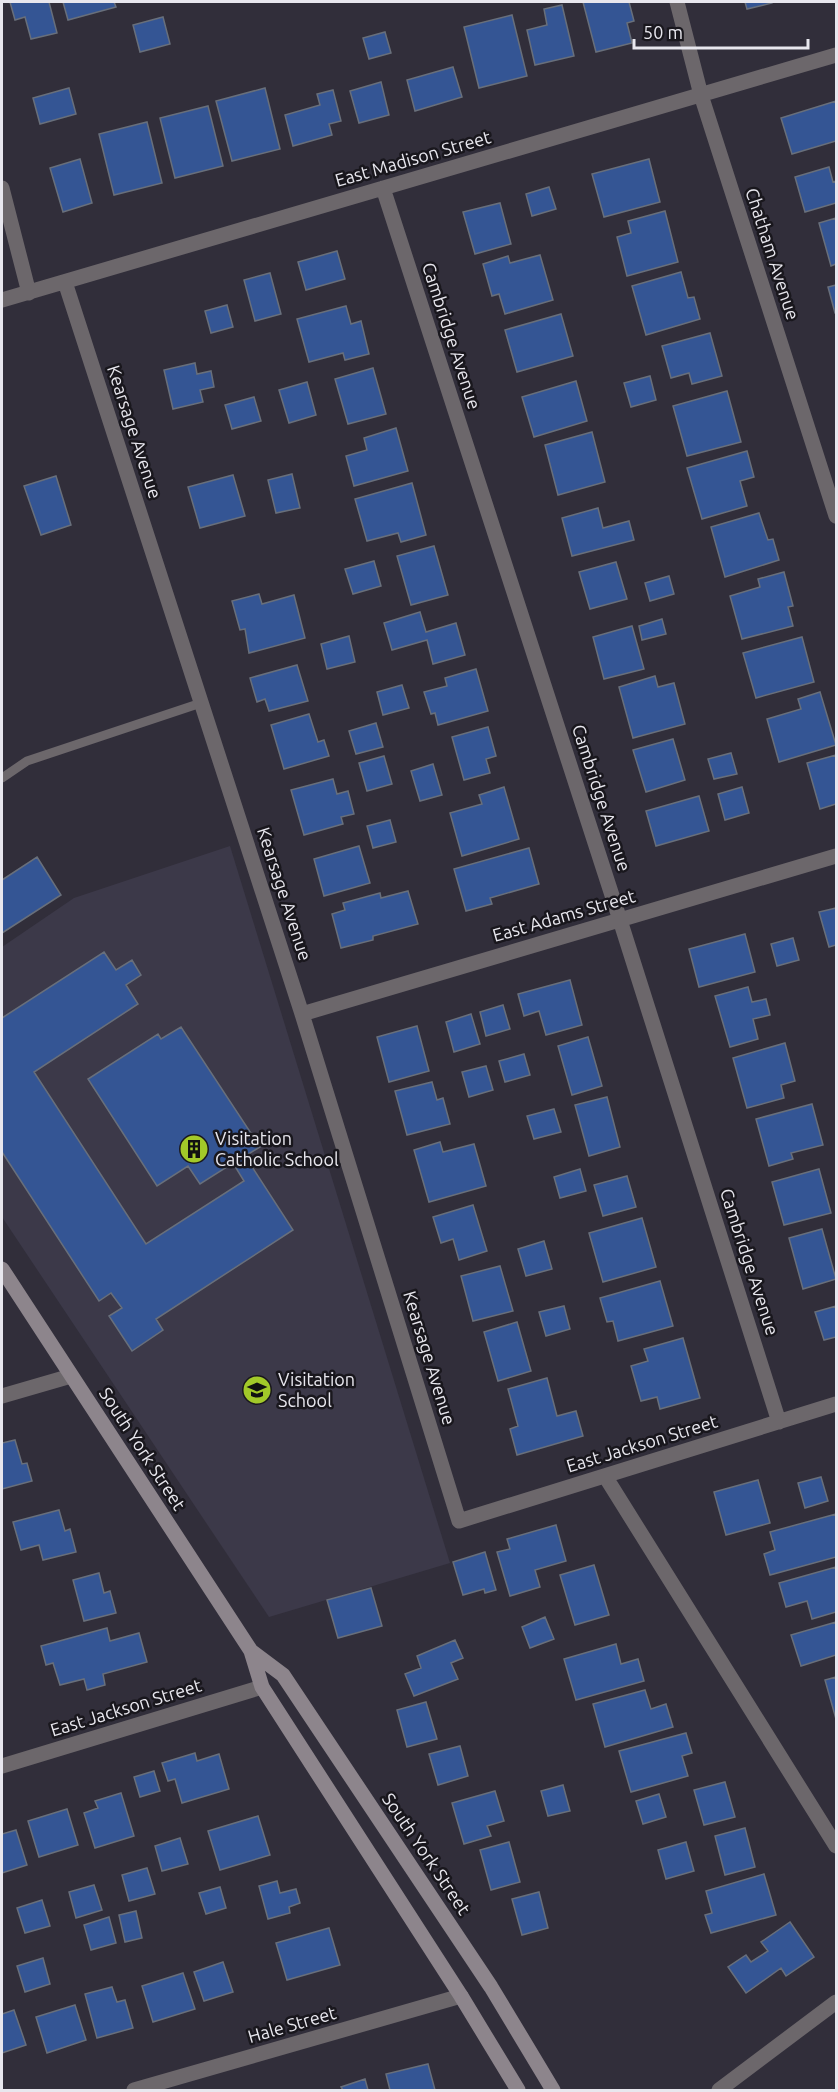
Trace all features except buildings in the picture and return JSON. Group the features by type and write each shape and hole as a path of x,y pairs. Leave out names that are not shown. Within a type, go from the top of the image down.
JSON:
{"main road":[{"name":"South York Street","path":"2,1269 251,1651 262,1688 461,1996 518,2091"},
{"name":"South York Street","path":"251,1651 284,1675 491,1988 553,2091"}],"street":[{"name":"Chatham Avenue","path":"677,2 701,95 837,516"},
{"name":"East Madison Street","path":"2,300 837,55"},
{"path":"2,188 29,292"},
{"name":"Cambridge Avenue","path":"383,188 620,920 779,1422"},
{"name":"Kearsage Avenue","path":"65,282 302,1014 459,1521"},
{"name":"East Adams Street","path":"302,1014 837,856"},
{"path":"2,1396 71,1376"},
{"name":"East Jackson Street","path":"459,1521 837,1404"},
{"path":"605,1476 837,1845"},
{"name":"East Jackson Street","path":"2,1766 262,1688"},
{"name":"Hale Street","path":"134,2091 461,1996"},
{"path":"719,2091 837,2002"}],"lane":[{"path":"2,778 27,761 201,703"}],"shaded area":[{"name":"Visitation School","path":"230,846 450,1563 269,1617 2,1217 2,947 74,898"}],"place":[{"name":"Visitation Catholic School","path":"194,1149"},
{"name":"Visitation School","path":"257,1390"}]}
